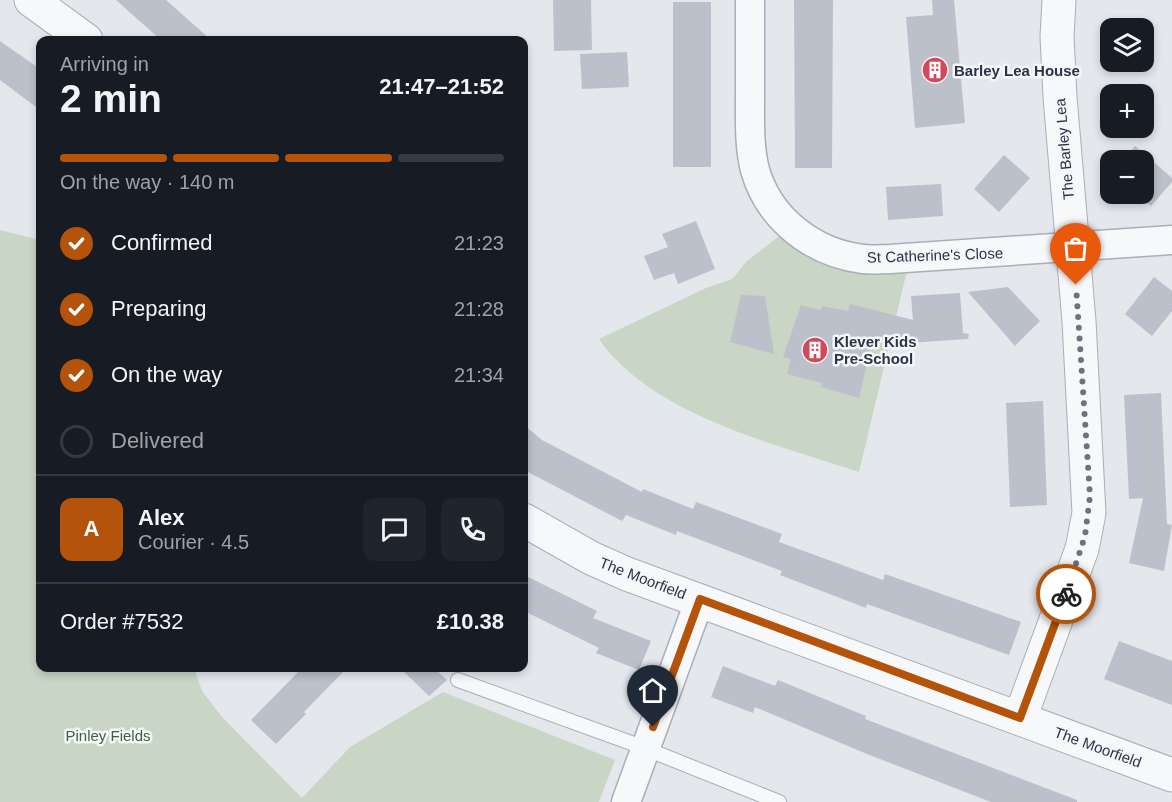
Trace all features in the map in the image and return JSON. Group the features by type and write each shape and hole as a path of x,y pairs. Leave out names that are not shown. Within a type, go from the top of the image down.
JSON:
{"street":[{"path":"31,0 80,36"},
{"name":"St Catherine's Close","path":"750,0 750,136 755,170 765,197 784,222 806,239 835,252 862,259 910,258 1172,240"},
{"name":"The Barley Lea","path":"1020,718 1082,549 1090,496 1060,97 1057,37 1059,0"},
{"name":"The Moorfield","path":"528,522 591,558 627,573 1172,775"},
{"path":"626,802 700,599"}],"lane":[{"path":"458,680 646,749 779,802"}],"green space":[{"path":"791,227 910,258 859,472 754,438 682,407 650,388 622,365 599,339 706,288 732,279 747,261"},
{"name":"Pinley Fields","path":"0,230 36,239 36,672 195,672 202,691 222,717 302,798 350,747 443,692 615,760 599,802 0,802"}],"building":[{"path":"116,0 166,0 206,36 156,36"},
{"path":"553,0 591,0 592,50 554,51"},
{"path":"794,0 833,0 832,168 795,168"},
{"name":"Barley Lea House","path":"932,0 954,0 965,123 915,128 906,17 933,15"},
{"path":"673,2 711,2 711,167 673,167"},
{"path":"0,41 36,66 36,107 0,80"},
{"path":"627,52 629,87 582,89 580,54"},
{"path":"1004,155 1030,178 999,212 974,189"},
{"path":"1154,162 1172,178 1172,182 1154,203"},
{"path":"941,184 943,216 888,220 886,187"},
{"path":"696,221 715,269 678,284 674,273 654,280 644,256 668,247 662,234"},
{"path":"1154,277 1172,291 1172,311 1152,336 1125,314"},
{"path":"1008,287 1040,321 1015,346 968,292"},
{"name":"Klever Kids Pre-School","path":"960,293 963,333 969,334 968,339 893,344 873,338 859,398 821,387 822,383 787,374 791,359 783,357 801,305 821,310 822,306 848,311 850,304 913,320 911,296"},
{"path":"741,295 765,296 774,354 730,342"},
{"path":"1161,393 1167,524 1172,525 1164,571 1129,563 1143,498 1129,499 1124,395"},
{"path":"1043,401 1047,505 1010,507 1006,403"},
{"path":"528,428 542,440 642,492 643,489 693,509 696,502 782,534 779,542 883,580 885,574 1021,622 1009,655 867,604 866,608 780,575 782,571 677,531 676,535 626,515 622,521 528,472"},
{"path":"528,577 597,611 593,618 651,641 639,670 596,653 599,648 528,613"},
{"path":"1119,641 1172,661 1172,705 1104,679"},
{"path":"723,666 775,686 778,680 866,716 865,719 1077,800 1077,802 991,802 755,707 753,713 711,697"},
{"path":"298,672 343,672 276,744 251,720"},
{"path":"404,672 438,672 447,680 429,696"}],"way so far":[{"path":"1066,594 1082,549 1090,496 1076,285"}],"place":[{"name":"Barley Lea House","path":"935,70"},
{"name":"Klever Kids Pre-School","path":"815,350"}],"route":[{"path":"653,727 700,599 1020,718 1066,594"}]}
